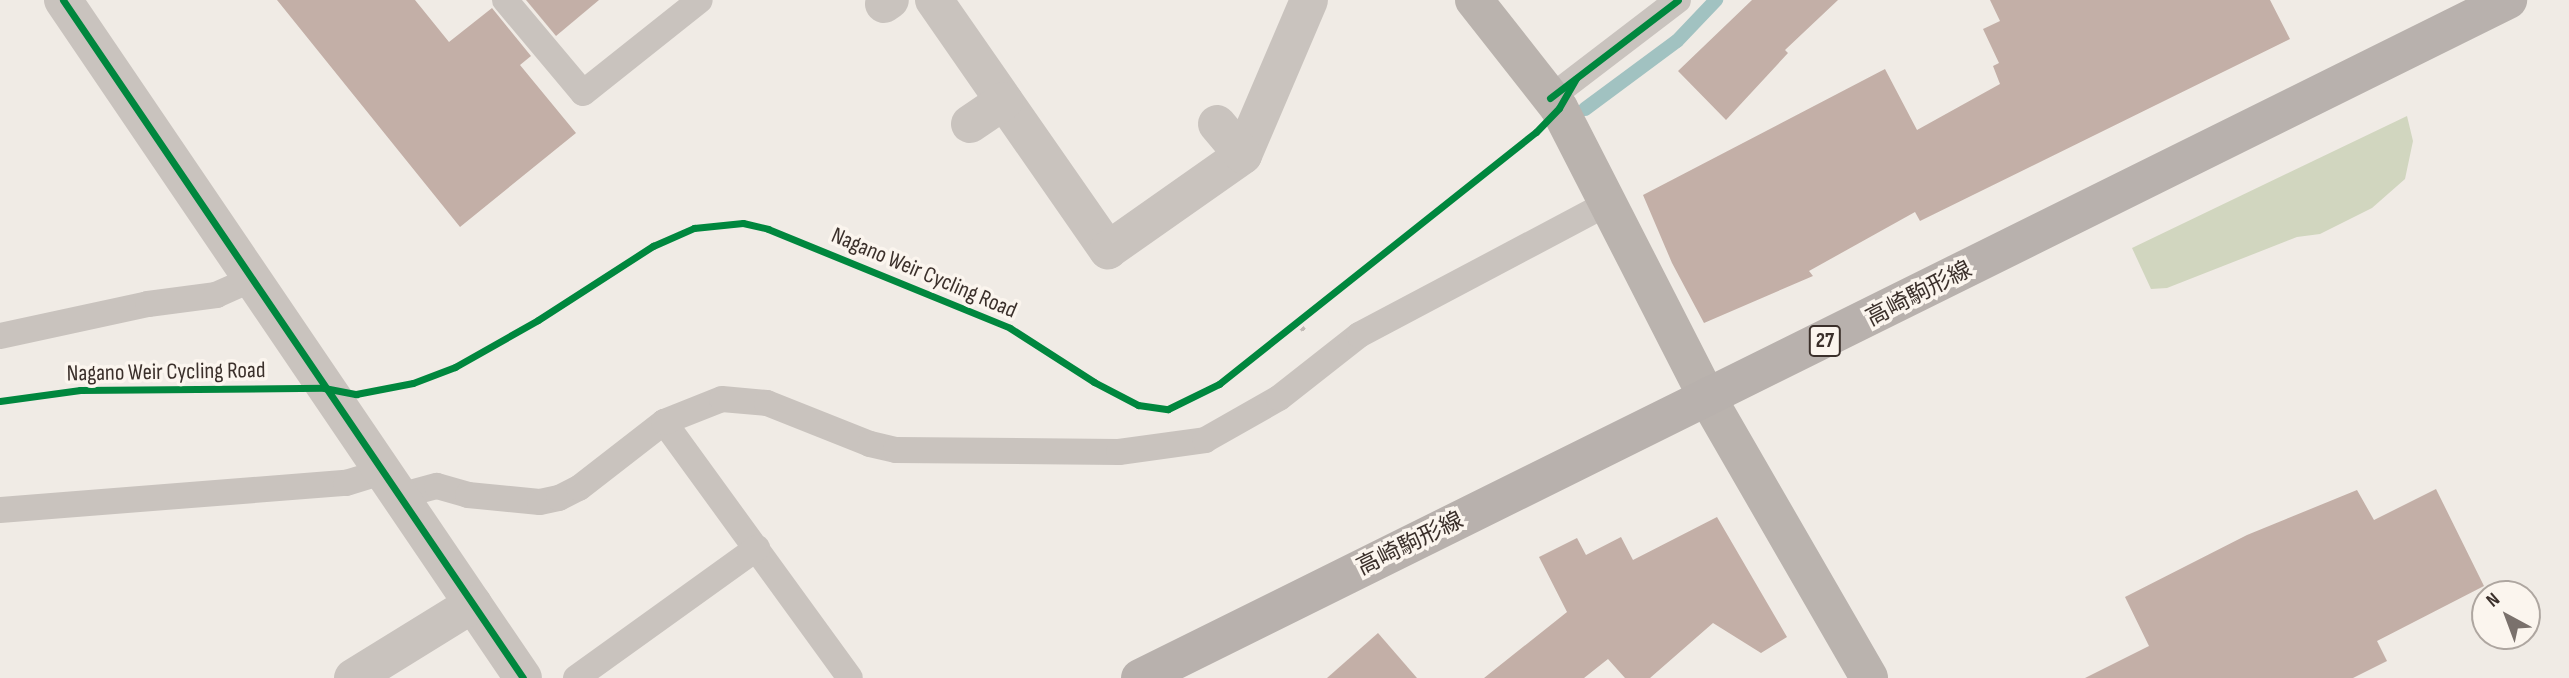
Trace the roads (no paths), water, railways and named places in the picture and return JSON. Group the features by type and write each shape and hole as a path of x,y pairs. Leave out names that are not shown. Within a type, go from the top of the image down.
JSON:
{"main road":[{"name":"高崎駒形線","path":"1140,678 2508,0"}],"street":[{"path":"63,0 523,678"},
{"path":"934,0 1108,250 1243,155 1309,0"},
{"path":"1474,0 1550,98 1610,202 1707,397 1869,678"},
{"path":"970,124 1004,101"},
{"path":"1217,124 1243,155"},
{"path":"353,678 473,604"}],"lane":[{"path":"505,0 583,93 700,0"},
{"path":"1550,98 1678,0"},
{"path":"6,514 346,483 437,486 468,495 540,502 559,498 579,488 664,422 722,399 767,403 870,444 896,450 1119,452 1205,440 1279,398 1359,335 1610,202"},
{"path":"0,336 148,304 216,295 252,279"},
{"path":"664,422 850,678"},
{"path":"576,678 757,548"}],"waterway":[{"path":"1585,109 1677,41 1716,0"}]}
